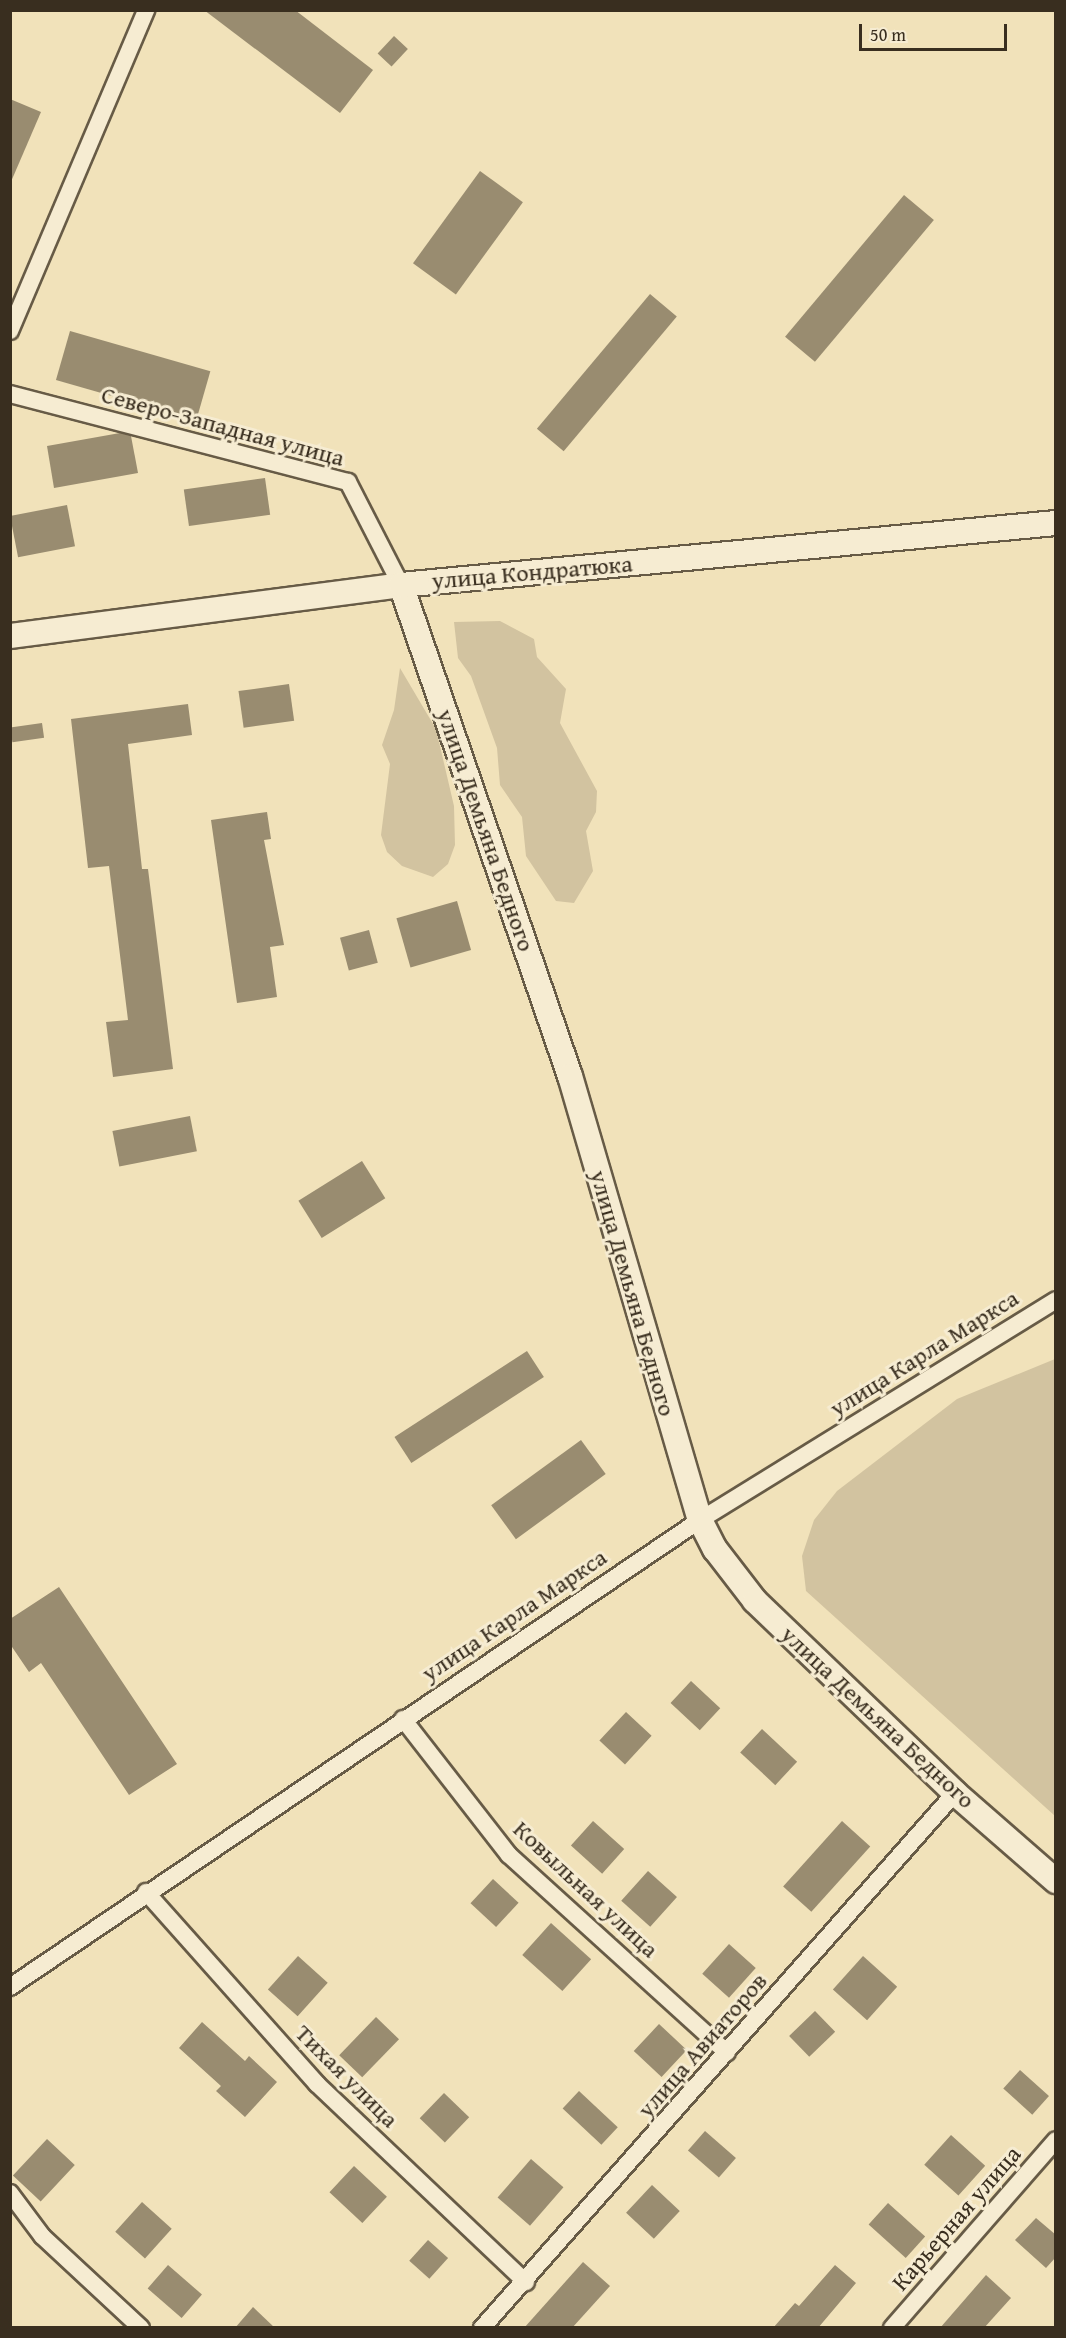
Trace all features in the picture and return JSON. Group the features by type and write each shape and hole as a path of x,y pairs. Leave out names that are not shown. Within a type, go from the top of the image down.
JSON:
{"street":[{"path":"10,331 146,10"},
{"name":"Северо-Западная улица","path":"10,394 348,482 401,585"},
{"name":"улица Кондратюка","path":"10,636 401,585 1056,523"},
{"name":"улица Демьяна Бедного","path":"401,585 570,1076 699,1520 715,1549 755,1601 955,1792 1056,1881"},
{"name":"улица Карла Маркса","path":"10,1987 146,1892 699,1520 1056,1300"},
{"name":"Ковыльная улица","path":"402,1719 509,1854 727,2053"},
{"name":"улица Авиаторов","path":"483,2328 526,2282 955,1792"},
{"name":"Тихая улица","path":"146,1892 317,2084 526,2282"},
{"name":"Карьерная улица","path":"892,2328 1056,2140"},
{"path":"10,2193 42,2236 141,2328"}],"shaded area":[{"path":"500,621 534,639 537,657 566,689 560,723 597,791 596,812 586,831 593,871 574,903 556,901 526,856 522,817 500,785 497,748 471,676 458,658 454,622"},
{"path":"400,668 436,729 454,806 455,845 448,864 433,877 402,866 387,852 381,835 390,764 382,745 394,710"},
{"path":"1055,1359 1055,1816 806,1591 802,1556 814,1520 837,1491 957,1399"}],"building":[{"path":"204,10 295,10 373,70 340,113"},
{"path":"394,36 408,49 392,67 378,54"},
{"path":"10,99 41,112 10,184"},
{"path":"480,171 523,202 456,294 413,263"},
{"path":"904,195 934,220 815,362 785,337"},
{"path":"650,294 677,316 564,451 537,429"},
{"path":"70,331 210,371 196,420 56,380"},
{"path":"120,433 131,436 138,473 54,488 47,446"},
{"path":"265,478 270,515 189,526 184,489"},
{"path":"67,505 75,546 18,557 10,516"},
{"path":"289,684 294,721 244,728 238,691"},
{"path":"188,704 192,735 128,744 142,869 148,869 173,1069 113,1077 106,1022 128,1020 109,866 88,868 71,719"},
{"path":"42,723 44,738 12,742 10,727"},
{"path":"267,812 271,839 264,840 284,945 270,947 277,997 237,1003 211,820"},
{"path":"457,901 471,950 410,967 396,918"},
{"path":"369,930 378,963 349,971 340,938"},
{"path":"190,1116 197,1151 119,1166 112,1131"},
{"path":"362,1161 385,1198 322,1238 298,1201"},
{"path":"527,1351 544,1377 411,1463 394,1437"},
{"path":"581,1440 606,1474 516,1539 491,1505"},
{"path":"59,1587 177,1764 129,1795 41,1663 29,1672 10,1644 10,1619"},
{"path":"691,1681 720,1708 700,1730 671,1703"},
{"path":"626,1712 652,1736 625,1764 599,1741"},
{"path":"762,1729 797,1762 775,1785 740,1752"},
{"path":"593,1821 624,1849 602,1874 571,1846"},
{"path":"842,1821 870,1846 811,1912 783,1886"},
{"path":"648,1871 677,1897 650,1927 621,1901"},
{"path":"493,1879 519,1903 496,1927 470,1903"},
{"path":"551,1923 591,1959 562,1991 522,1955"},
{"path":"729,1944 756,1968 729,1998 702,1974"},
{"path":"298,1956 328,1983 298,2016 268,1989"},
{"path":"863,1956 897,1987 867,2020 833,1989"},
{"path":"815,2011 835,2032 809,2057 789,2036"},
{"path":"376,2017 399,2039 362,2077 339,2055"},
{"path":"202,2022 245,2061 249,2056 277,2082 245,2117 216,2091 221,2086 179,2048"},
{"path":"659,2024 687,2050 662,2077 634,2051"},
{"path":"1020,2070 1049,2096 1032,2115 1003,2089"},
{"path":"579,2091 618,2127 601,2145 563,2109"},
{"path":"444,2093 469,2117 445,2142 420,2118"},
{"path":"705,2131 736,2158 719,2178 688,2151"},
{"path":"951,2135 985,2166 958,2196 924,2165"},
{"path":"47,2139 75,2165 41,2201 13,2176"},
{"path":"531,2159 563,2187 530,2226 498,2197"},
{"path":"354,2166 387,2197 362,2223 329,2192"},
{"path":"652,2185 680,2211 654,2239 626,2213"},
{"path":"142,2202 172,2229 145,2258 115,2232"},
{"path":"888,2203 925,2236 906,2258 869,2225"},
{"path":"1036,2218 1056,2235 1056,2257 1046,2268 1015,2240"},
{"path":"428,2240 448,2258 429,2279 409,2261"},
{"path":"583,2262 610,2286 572,2328 524,2328"},
{"path":"168,2265 202,2295 182,2318 148,2288"},
{"path":"835,2265 856,2283 818,2328 773,2328 795,2303 799,2306"},
{"path":"986,2275 1011,2298 984,2328 940,2328"},
{"path":"253,2307 275,2328 235,2328"}]}
